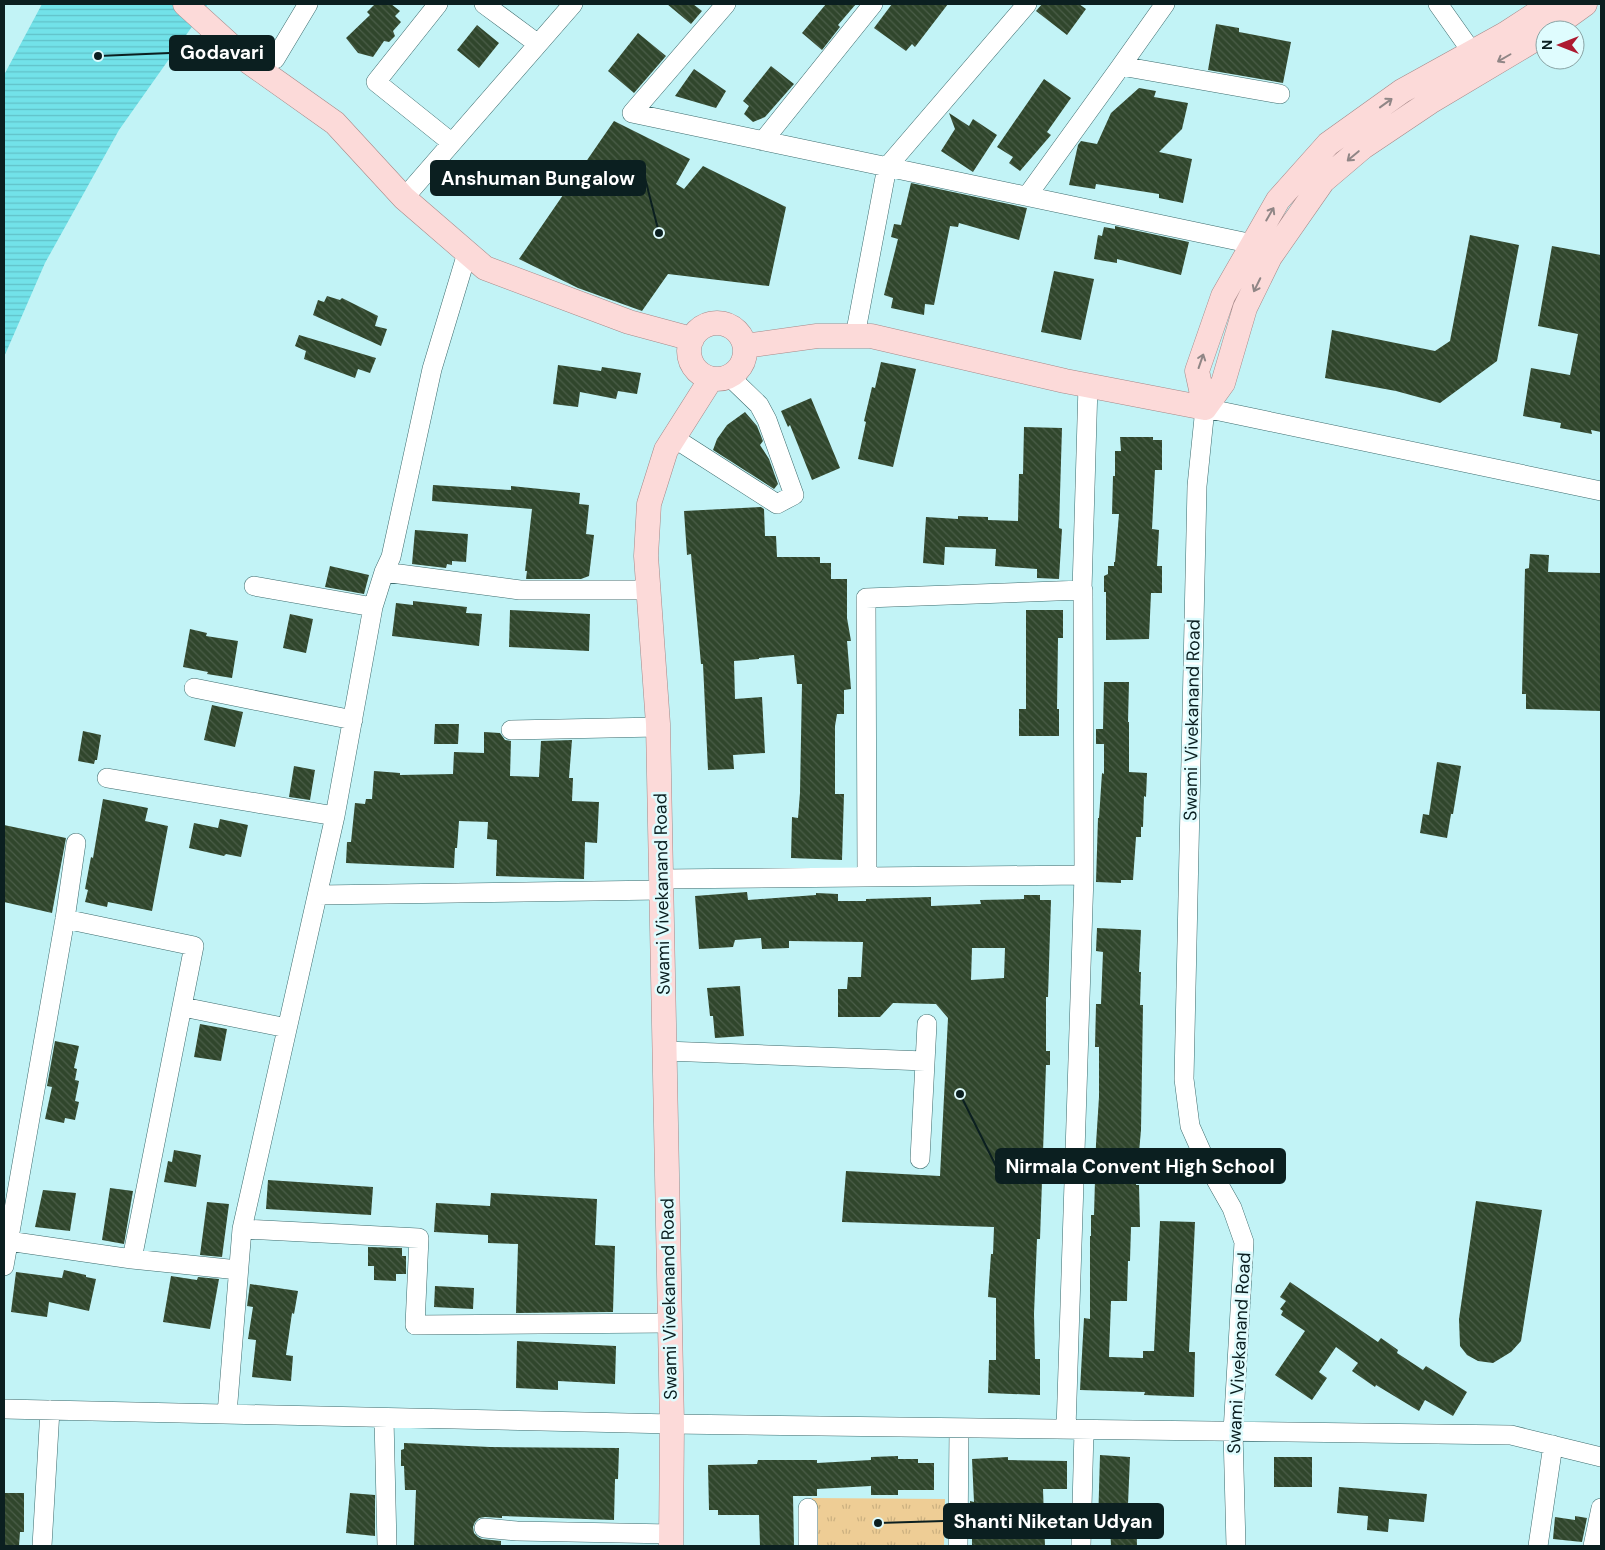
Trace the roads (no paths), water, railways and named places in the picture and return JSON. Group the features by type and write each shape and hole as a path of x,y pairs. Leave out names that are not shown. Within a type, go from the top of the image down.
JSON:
{"main road":[{"path":"185,4 248,62 334,124 404,198 485,268 629,322 692,339"},
{"path":"1262,250 1278,200 1328,144 1402,92 1505,34 1551,4"},
{"path":"1563,20 1586,4"},
{"name":"Swami Vivekanand Road","path":"1205,408 1223,383 1262,250 1323,181 1364,147 1430,102 1535,39"},
{"path":"709,324 724,324 737,331 745,346 745,355 738,371 720,378 701,374 692,364 689,354 692,339 702,328 709,324"},
{"path":"745,346 817,336 871,336 1088,385 1205,408"},
{"name":"Swami Vivekanand Road","path":"671,1540 672,1424 658,726 646,556 649,504 666,450 720,378"}],"street":[{"path":"275,59 308,4"},
{"path":"438,4 376,82 452,143"},
{"path":"484,4 538,44"},
{"path":"404,198 573,4"},
{"path":"726,4 632,113 1027,196 1262,250"},
{"path":"763,140 873,4"},
{"path":"855,336 888,167 1027,4"},
{"path":"1027,196 1165,4"},
{"path":"1438,4 1472,52"},
{"path":"1120,66 1280,94"},
{"path":"227,1414 242,1229 335,816 373,607 384,572 391,557 432,368 467,253"},
{"path":"674,438 777,504 794,494 767,420 759,405 720,378"},
{"path":"1081,1546 1075,1430 1084,875 1082,590 1088,385"},
{"path":"1205,408 1601,491"},
{"name":"Swami Vivekanand Road","path":"1205,408 1197,486 1184,1079 1190,1126 1206,1162 1232,1208 1244,1242 1233,1432 1236,1546"},
{"path":"384,572 520,590 649,590"},
{"path":"254,586 373,607"},
{"path":"867,877 866,598 1082,590"},
{"path":"194,688 353,720"},
{"path":"511,730 658,726"},
{"path":"107,778 335,816"},
{"path":"4,1266 76,843"},
{"path":"318,895 867,877 1084,875"},
{"path":"64,919 194,946 132,1259"},
{"path":"183,1007 288,1028"},
{"path":"920,1159 927,1024"},
{"path":"664,1052 925,1061"},
{"path":"242,1229 419,1238 415,1325 670,1324"},
{"path":"8,1241 132,1259 238,1270"},
{"path":"4,1409 672,1424 1510,1435 1601,1457"},
{"path":"42,1546 50,1410"},
{"path":"384,1418 387,1546"},
{"path":"958,1546 959,1428"},
{"path":"1538,1546 1553,1446"},
{"path":"808,1508 808,1546"},
{"path":"1594,1546 1601,1508"},
{"path":"484,1528 517,1538 671,1540"}],"water":[{"path":"42,4 208,4 119,130 45,263 4,357 4,75"}],"place":[{"name":"Godavari","path":"98,56"},
{"name":"Anshuman Bungalow","path":"659,233"},
{"name":"Nirmala Convent High School","path":"960,1094"},
{"name":"Shanti Niketan Udyan","path":"878,1523"}]}
